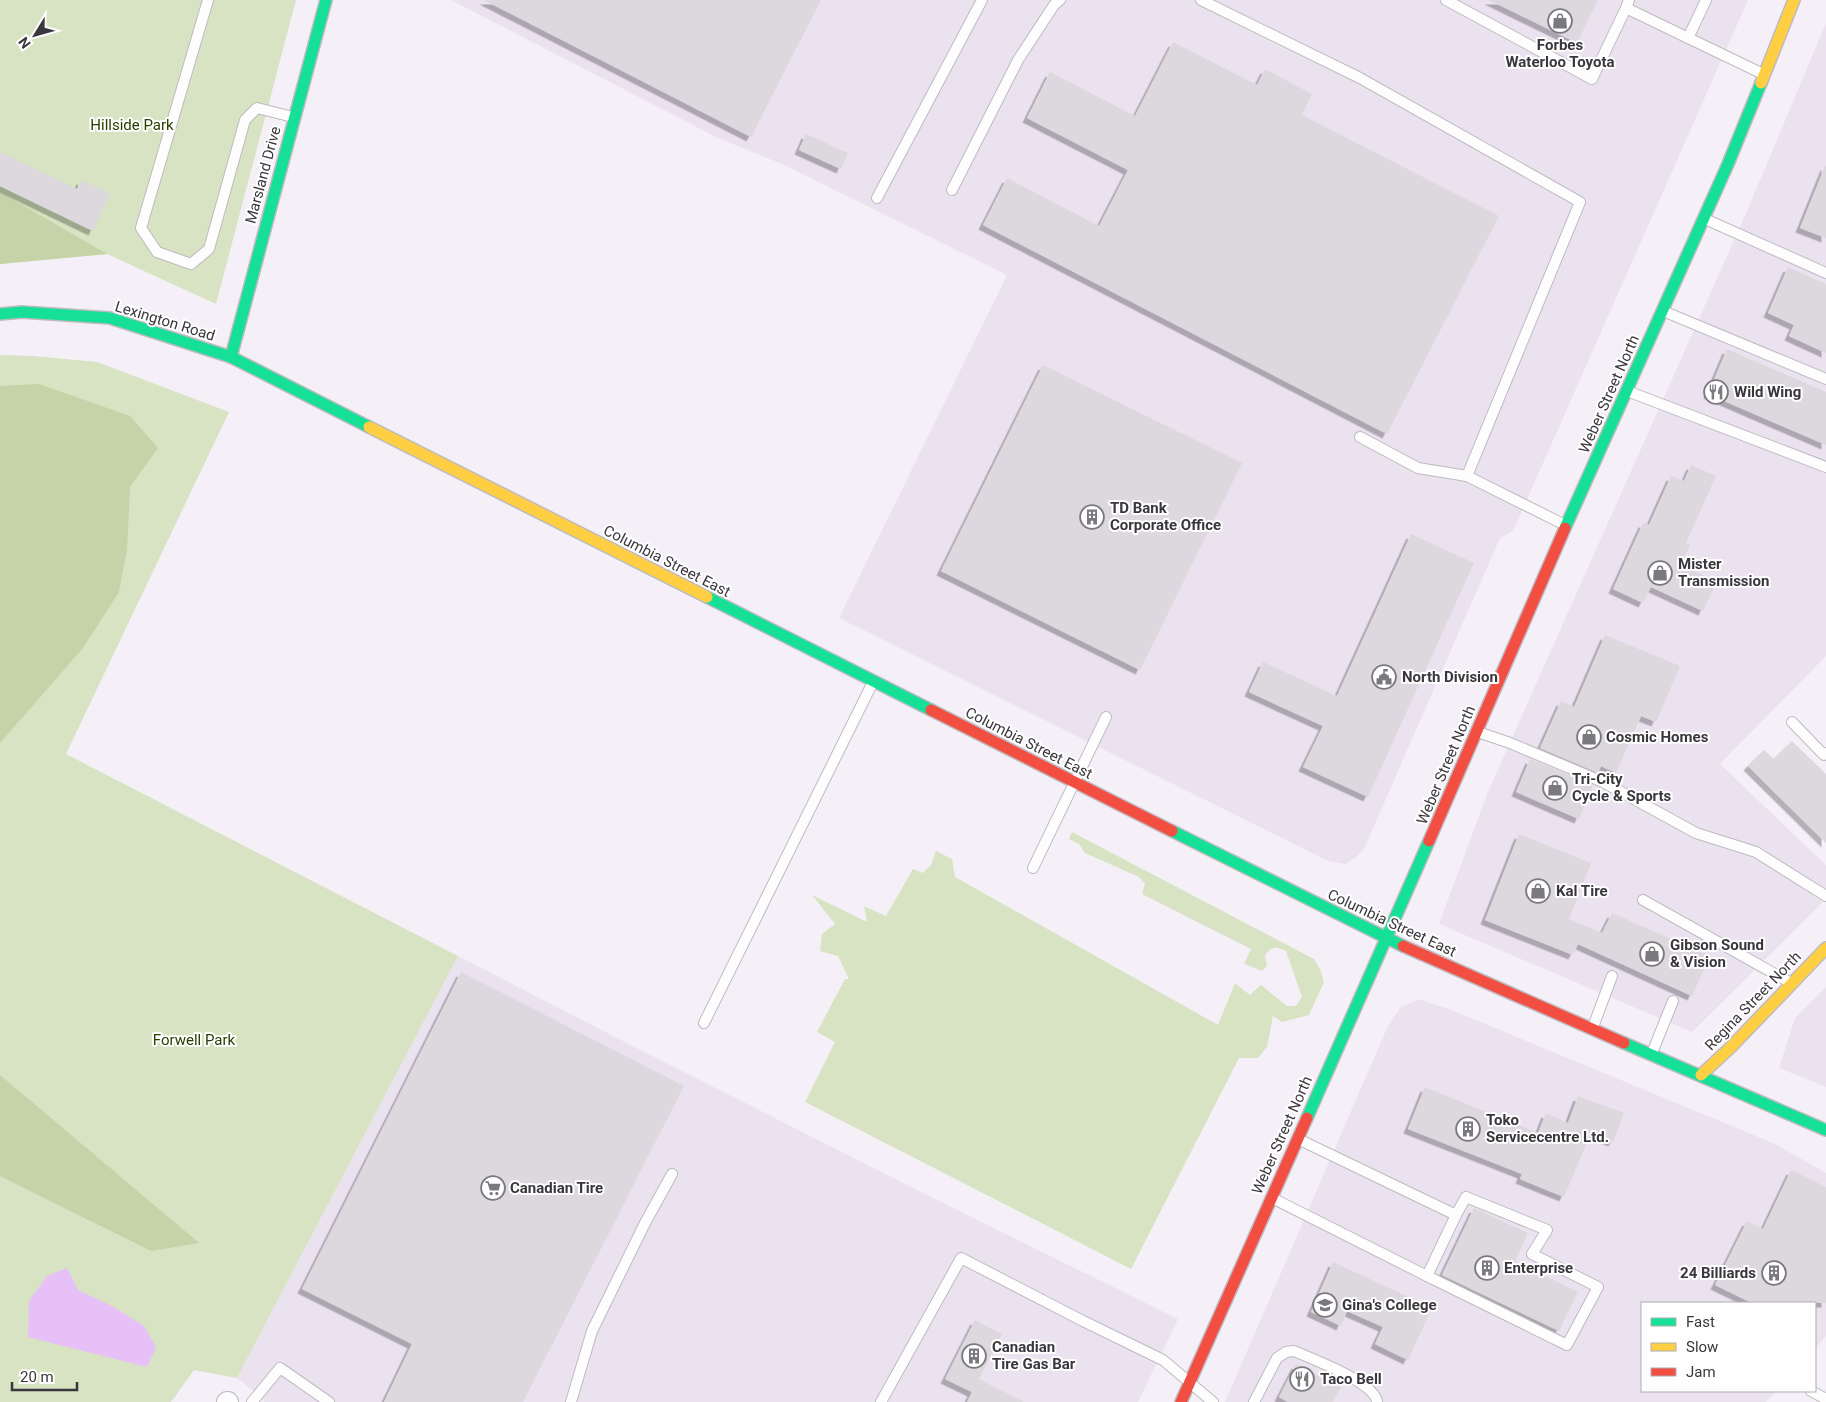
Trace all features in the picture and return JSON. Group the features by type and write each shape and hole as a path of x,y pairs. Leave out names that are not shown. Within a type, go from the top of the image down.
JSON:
{"main road":[{"name":"Marsland Drive","path":"231,358 326,0"},
{"name":"Weber Street North","path":"1181,1402 1386,939 1566,525 1728,164 1794,0"},
{"name":"Lexington Road","path":"0,314 22,312 110,318 231,358"},
{"name":"Columbia Street East","path":"231,358 1386,939 1826,1130"},
{"name":"Regina Street North","path":"1701,1075 1731,1047 1826,948"}],"lane":[{"path":"208,0 141,228 157,252 191,264 209,249 245,120 257,108 294,117"},
{"path":"877,198 982,0"},
{"path":"952,190 1018,60 1054,5 1060,0"},
{"path":"1201,0 1360,78 1580,202 1467,476"},
{"path":"1446,0 1592,80 1628,4 1688,38 1764,74"},
{"path":"1688,38 1706,0"},
{"path":"1704,218 1826,273"},
{"path":"1662,311 1826,379"},
{"path":"1626,391 1826,467"},
{"path":"1360,437 1418,468 1467,476 1566,525"},
{"path":"704,1023 874,681"},
{"path":"1033,868 1106,718"},
{"path":"1792,722 1824,755 1826,752"},
{"path":"1476,732 1510,743 1604,782 1696,833 1756,852 1826,896"},
{"path":"1643,900 1792,984"},
{"path":"1592,1028 1612,976"},
{"path":"1652,1054 1673,1000"},
{"path":"1297,1138 1456,1215"},
{"path":"571,1402 592,1332 644,1223 672,1174"},
{"path":"1271,1198 1427,1276 1567,1345 1598,1286 1532,1254 1547,1230 1466,1197 1427,1276"},
{"path":"881,1402 961,1258 1083,1322 1163,1360 1213,1402"},
{"path":"1254,1402 1278,1358 1286,1352 1294,1351 1355,1379 1371,1391 1376,1397 1377,1402"},
{"path":"252,1402 280,1368 329,1402"},
{"path":"1813,1392 1826,1400"}],"shaded area":[{"path":"451,0 1748,0 1513,531 1500,538 1364,849 1345,864 1328,861 839,618 1007,275 782,164 718,138"},
{"path":"1826,23 1826,656 1720,764 1826,865 1826,899 1692,1032 1439,924 1487,794 1747,211"},
{"name":"Canadian Tire","path":"458,956 919,1191 1178,1319 1138,1402 264,1402 261,1397 237,1378"},
{"path":"1826,987 1826,1087 1779,1068 1795,1018"},
{"path":"1419,999 1454,1011 1773,1143 1826,1173 1826,1336 1816,1347 1816,1302 1641,1302 1641,1392 1775,1392 1766,1402 1225,1402 1387,1028 1400,1008"},
{"path":"67,1268 78,1290 112,1306 144,1326 156,1347 147,1367 28,1337 29,1301 47,1276"}],"green space":[{"name":"Hillside Park","path":"0,0 296,0 216,304 107,254 0,264"},
{"path":"0,192 107,254 0,264"},
{"name":"Forwell Park","path":"0,355 97,362 229,412 66,754 458,956 237,1378 194,1370 171,1402 0,1402"},
{"path":"39,384 130,416 158,448 130,487 127,549 119,592 83,648 0,743 0,386"},
{"path":"1072,832 1314,959 1320,969 1324,982 1309,1015 1282,1022 1273,1016 1267,1047 1258,1058 1239,1058 1131,1269 805,1102 835,1042 817,1032 845,979 849,979 838,956 820,951 822,934 835,924 812,895 867,922 864,906 886,916 913,869 923,873 931,865 936,851 952,859 955,877 1218,1025 1235,983 1250,995 1261,985 1287,1006 1296,1006 1302,997 1286,951 1272,948 1265,955 1267,966 1262,971 1244,964 1251,949 1142,894 1145,884 1139,877 1085,853 1079,844 1069,839"},
{"path":"0,1075 199,1243 151,1251 0,1176"}],"building":[{"path":"484,0 821,0 751,137"},
{"name":"Forbes Waterloo Toyota","path":"1489,0 1598,0 1577,43"},
{"path":"1173,42 1257,85 1265,69 1312,94 1302,115 1499,216 1387,434 983,225 1007,178 1099,226 1128,170 1027,118 1050,72 1135,116"},
{"path":"806,134 848,153 841,169 799,150"},
{"path":"0,152 77,189 81,180 110,194 93,231 0,186"},
{"path":"1826,166 1826,238 1800,228"},
{"path":"1788,267 1826,284 1826,353 1789,336 1794,325 1768,313"},
{"path":"1727,349 1826,392 1826,445 1708,394"},
{"name":"TD Bank Corporate Office","path":"1043,365 1242,463 1140,670 941,571"},
{"name":"Mister Transmission","path":"1691,465 1716,476 1686,543 1690,545 1681,565 1717,581 1703,611 1651,587 1643,603 1613,589 1643,523 1649,525 1671,476 1684,481"},
{"name":"North Division","path":"1411,534 1474,563 1368,797 1303,767 1323,726 1249,692 1263,662 1337,696"},
{"path":"1605,635 1680,666 1656,722 1641,716 1616,773 1601,766 1598,773 1540,748 1561,701 1574,707"},
{"path":"1792,741 1826,774 1826,843 1748,766 1764,750 1774,759"},
{"name":"Tri-City Cycle & Sports","path":"1530,759 1593,785 1579,819 1516,792"},
{"name":"Kal Tire","path":"1519,834 1591,863 1569,919 1602,933 1612,913 1710,956 1692,996 1578,944 1573,955 1485,920"},
{"name":"Canadian Tire","path":"461,972 684,1086 523,1402 384,1402 412,1344 302,1289"},
{"path":"1425,1087 1538,1133 1546,1113 1568,1123 1578,1096 1624,1113 1613,1142 1591,1133 1564,1197 1520,1179 1522,1174 1408,1129"},
{"name":"24 Billiards","path":"1791,1170 1826,1187 1826,1303 1750,1302 1715,1285 1747,1221 1763,1229"},
{"name":"Enterprise","path":"1474,1208 1528,1233 1515,1261 1578,1292 1559,1331 1442,1275"},
{"path":"1333,1262 1432,1308 1408,1360 1375,1344 1383,1327 1347,1311 1341,1326 1311,1312"},
{"name":"Canadian Tire Gas Bar","path":"975,1320 1002,1334 979,1379 1024,1402 967,1402 972,1392 945,1379"},
{"path":"1296,1364 1341,1387 1333,1402 1288,1402 1279,1397"}],"traffic: fast":[{"path":"231,357 326,0"},
{"path":"1565,528 1728,164 1761,83"},
{"path":"0,314 22,312 110,318 231,357 369,427"},
{"path":"707,597 931,710"},
{"path":"1172,831 1403,946"},
{"path":"1307,1118 1429,841"},
{"path":"1624,1043 1826,1130"}],"traffic: slow":[{"path":"1761,83 1794,0"},
{"path":"369,427 707,597"},
{"path":"1701,1075 1731,1047 1826,948"}],"traffic: jam":[{"path":"1429,841 1565,528"},
{"path":"931,710 1172,831"},
{"path":"1403,946 1624,1043"},
{"path":"1181,1402 1307,1118"}],"place":[{"name":"Forbes Waterloo Toyota","path":"1560,21"},
{"name":"Wild Wing","path":"1716,392"},
{"name":"TD Bank Corporate Office","path":"1092,517"},
{"name":"Mister Transmission","path":"1660,573"},
{"name":"North Division","path":"1384,677"},
{"name":"Cosmic Homes","path":"1589,737"},
{"name":"Tri-City Cycle & Sports","path":"1555,788"},
{"name":"Kal Tire","path":"1538,891"},
{"name":"Gibson Sound & Vision","path":"1652,954"},
{"name":"Toko Servicecentre Ltd.","path":"1468,1129"},
{"name":"Canadian Tire","path":"493,1188"},
{"name":"Enterprise","path":"1487,1268"},
{"name":"24 Billiards","path":"1774,1273"},
{"name":"Gina's College","path":"1325,1305"},
{"name":"Canadian Tire Gas Bar","path":"974,1356"},
{"name":"Taco Bell","path":"1302,1379"}]}
